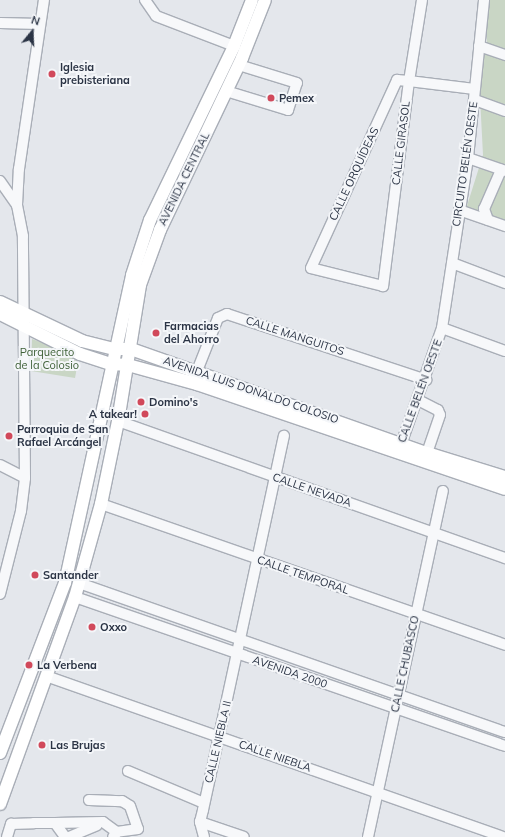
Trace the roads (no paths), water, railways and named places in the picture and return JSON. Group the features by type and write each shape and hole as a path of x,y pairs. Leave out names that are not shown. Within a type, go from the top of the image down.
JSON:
{"main road":[{"name":"AVENIDA CENTRAL","path":"0,753 65,583 111,364 132,275 150,220 234,46 252,0"},
{"name":"AVENIDA CENTRAL","path":"0,804 75,597 101,504 131,349 140,285 160,230 239,65 265,0"},
{"name":"AVENIDA LUIS DONALDO COLOSIO","path":"0,302 22,314 82,340 115,349 131,349 197,371 400,449 427,453 505,477"},
{"path":"0,314 70,350 111,364 128,365 273,408 400,449 505,489"}],"street":[{"path":"0,594 2,581 21,511 25,478 22,314 23,236 18,204 19,168 44,0"},
{"path":"145,0 156,16 234,46"},
{"name":"CALLE GIRASOL","path":"383,286 409,81 422,0"},
{"name":"CIRCUITO BELÉN OESTE","path":"442,328 468,158 484,0"},
{"path":"0,23 40,24"},
{"path":"479,46 505,55"},
{"path":"226,91 288,110 297,83 239,65"},
{"name":"CALLE ORQUÍDEAS","path":"383,286 311,268 397,80 409,81"},
{"path":"409,81 475,89"},
{"path":"474,100 505,112"},
{"path":"468,158 503,170 484,209 488,220"},
{"path":"0,181 18,204"},
{"path":"459,210 505,226"},
{"path":"452,263 505,283"},
{"name":"CALLE MANGUITOS","path":"197,371 218,318 227,314 426,380"},
{"path":"442,328 505,351"},
{"name":"CALLE BELÉN OESTE","path":"400,449 426,380 442,328"},
{"path":"418,400 438,410 440,415 427,453"},
{"name":"CALLE NEVADA","path":"118,421 505,558"},
{"name":"CALLE NIEBLA II","path":"204,837 200,822 240,647 284,436"},
{"path":"0,465 25,478"},
{"name":"CALLE CHUBASCO","path":"368,837 432,532 443,491"},
{"name":"CALLE TEMPORAL","path":"101,504 505,645"},
{"name":"AVENIDA 2000","path":"79,583 395,708 505,746"},
{"name":"AVENIDA 2000","path":"75,597 398,695 505,732"},
{"name":"CALLE NIEBLA","path":"46,676 504,837"},
{"path":"128,771 204,802"},
{"path":"7,837 11,824 102,822 115,835 138,829 130,806 122,801 89,800"},
{"path":"69,837 102,822"},
{"path":"200,822 244,837"},
{"path":"55,823 65,837"}],"place":[{"name":"Iglesia prebisteriana","path":"52,74"},
{"name":"Pemex","path":"271,98"},
{"name":"Farmacias del Ahorro","path":"156,333"},
{"name":"Domino's","path":"141,402"},
{"name":"A takear!","path":"145,414"},
{"name":"Parroquia de San Rafael Arcángel","path":"9,436"},
{"name":"Santander","path":"35,575"},
{"name":"Oxxo","path":"92,627"},
{"name":"La Verbena","path":"29,665"},
{"name":"Las Brujas","path":"42,745"}],"park label":[{"name":"Parquecito de la Colosio","path":"47,359"}]}
